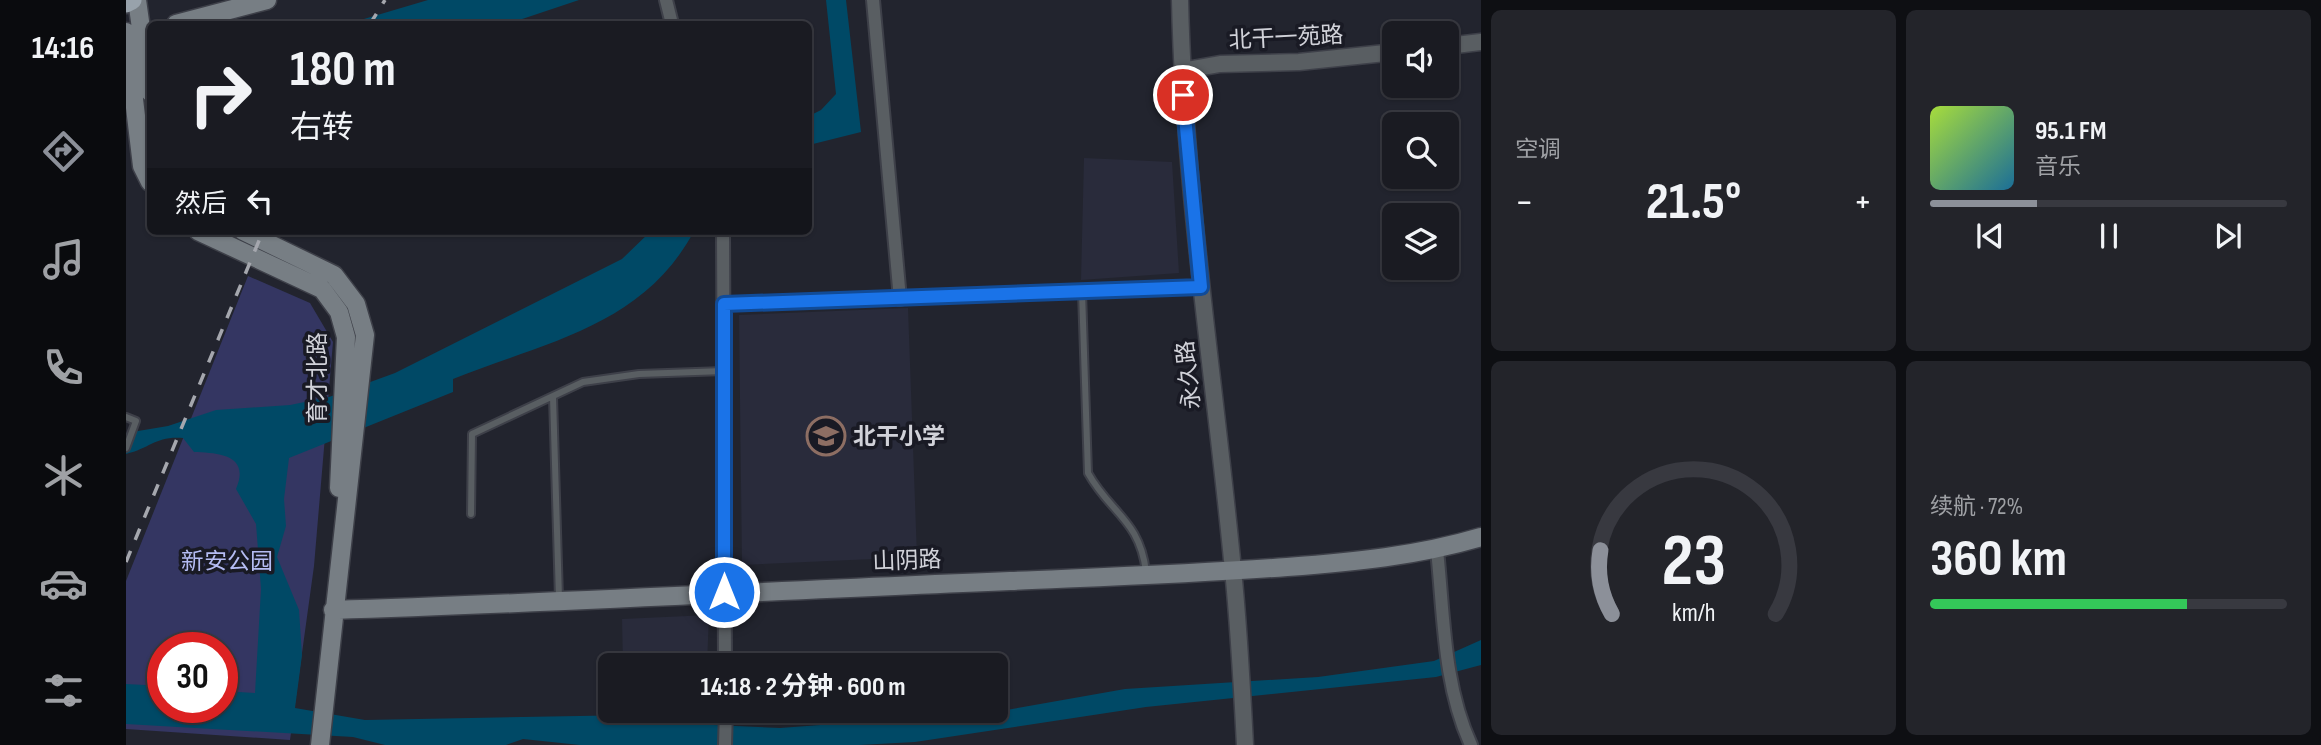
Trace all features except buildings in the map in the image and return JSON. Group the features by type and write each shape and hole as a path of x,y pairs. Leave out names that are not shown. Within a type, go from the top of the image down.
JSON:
{"highway":[{"path":"126,3 135,0"}],"main road":[{"path":"135,0 133,36 139,65 147,85"},
{"path":"187,21 267,0"},
{"path":"139,65 138,139 142,166 147,176"},
{"name":"育才北路","path":"207,235 322,289 339,312 346,337 348,446"},
{"name":"育才北路","path":"251,235 334,275 356,303 365,335 364,367 348,446 320,745"},
{"name":"山阴路","path":"333,610 1233,571 1380,560 1437,550 1481,537"}],"street":[{"path":"666,0 670,21"},
{"path":"873,0 900,299"},
{"name":"永久路","path":"1181,0 1181,71 1201,287 1233,571 1245,745"},
{"path":"1459,45 1481,42"},
{"name":"北干一苑路","path":"1181,71 1220,64 1299,62 1382,53"},
{"path":"723,235 725,653"},
{"path":"724,304 1201,287"},
{"path":"1437,550 1452,686 1459,718 1471,745"},
{"path":"725,745 726,723"}],"lane":[{"path":"1082,292 1088,473 1097,489 1115,505 1135,533 1143,551 1146,575"},
{"path":"471,514 472,434 583,382 639,374 724,371"},
{"path":"553,397 559,602"},
{"path":"126,417 136,421 126,448"}],"shaded area":[{"path":"428,0 579,0 516,21 357,21"},
{"path":"826,0 846,0 861,132 812,144 812,114 821,110 836,94"},
{"path":"1084,158 1172,162 1179,273 1081,280"},
{"path":"647,235 691,235 673,263 648,289 619,310 556,341 453,379 453,392 289,458 284,499 286,526 277,557 299,610 302,655 295,708 365,720 598,716 598,723 698,723 780,728 847,723 1008,723 1008,710 1125,689 1318,677 1434,661 1481,640 1481,665 1436,677 1146,707 915,742 859,745 580,745 523,739 506,745 385,745 353,737 126,724 126,684 147,685 147,723 238,723 238,692 255,693 261,589 256,524 236,489 239,469 235,462 221,455 194,452 183,438 166,439 126,454 126,433 168,426 216,410 290,405 329,397 395,373 622,259"},
{"name":"北干小学","path":"908,308 917,557 742,565 739,315"},
{"path":"709,615 707,653 623,653 622,619"}],"green space":[{"name":"新安公园","path":"248,276 310,303 333,342 314,566 290,740 126,729 126,581"}],"railway":[{"path":"372,21 385,0"},
{"path":"126,562 261,235"}],"place":[{"name":"北干小学","path":"826,436"}],"route":[{"path":"724,592 724,304 1201,287 1183,95"}]}
